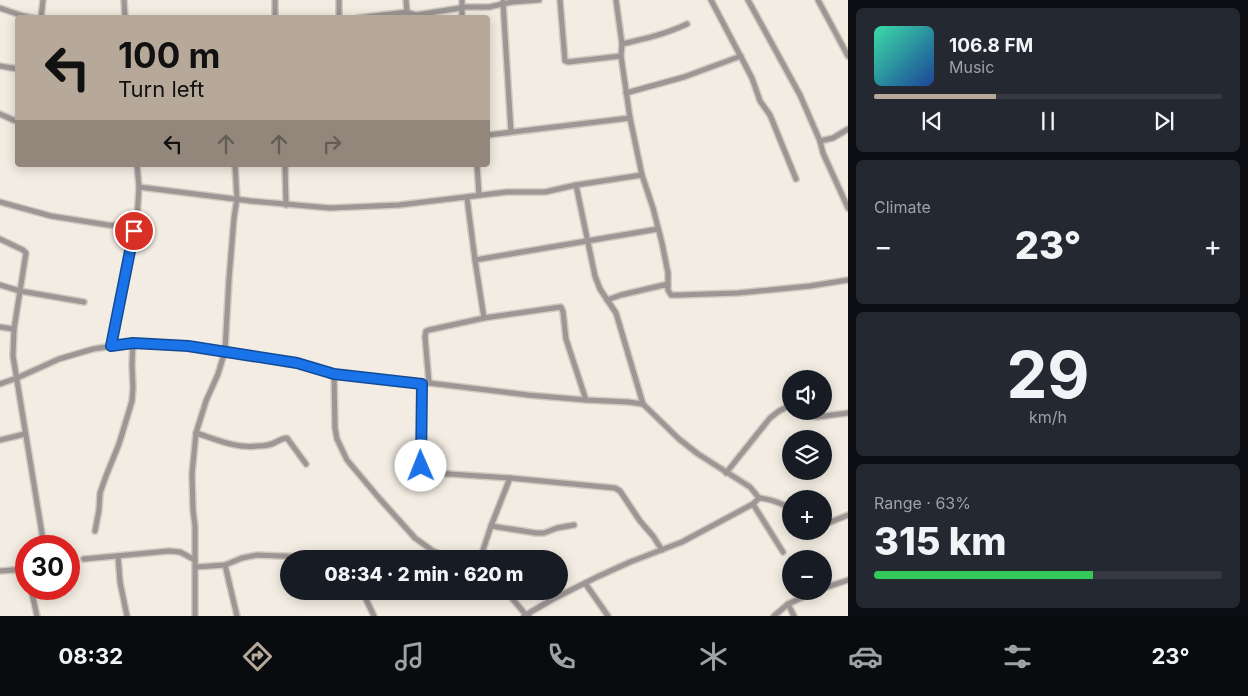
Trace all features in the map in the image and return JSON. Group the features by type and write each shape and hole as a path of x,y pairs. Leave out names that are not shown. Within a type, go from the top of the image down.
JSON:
{"street":[{"path":"41,15 43,0"},
{"path":"124,0 125,15"},
{"path":"275,0 275,15"},
{"path":"339,0 339,15"},
{"path":"406,0 407,12"},
{"path":"462,0 462,15"},
{"path":"422,15 462,8 497,6 503,2 539,0"},
{"path":"560,0 565,61 621,56"},
{"path":"616,0 622,44 621,56 630,118 642,175 658,229 668,273 668,290 671,294 738,293 848,280"},
{"path":"711,0 752,78 760,102 770,115 796,179"},
{"path":"748,0 800,95 820,141 823,153 848,207"},
{"path":"818,0 848,56"},
{"path":"503,2 511,132"},
{"path":"0,8 19,15"},
{"path":"382,15 407,12 414,15"},
{"path":"622,44 669,33 687,24"},
{"path":"626,93 684,77 741,56"},
{"path":"0,66 15,68"},
{"path":"0,114 15,120"},
{"path":"490,135 630,118"},
{"path":"820,141 834,138 848,129"},
{"path":"111,346 136,218 139,188 137,167"},
{"path":"196,616 196,560 192,474 196,433 225,351 229,279 237,199 235,167"},
{"path":"285,167 286,205"},
{"path":"477,167 478,195"},
{"path":"139,188 286,205 330,208 398,205 507,192 545,192 576,185 642,175"},
{"path":"576,185 595,276 600,289 616,313 643,404 698,454 750,488 760,498 775,500 782,504"},
{"path":"467,198 484,318"},
{"path":"0,202 51,216 108,225 125,226 132,223 136,218"},
{"path":"475,260 658,229"},
{"path":"0,239 26,253 14,329 14,356 42,535"},
{"path":"607,300 668,284"},
{"path":"0,285 20,291 84,302"},
{"path":"430,383 425,337 426,332 429,330 484,318 561,307 566,339 586,400"},
{"path":"0,327 14,329"},
{"path":"95,531 100,493 119,444 132,401 133,343"},
{"path":"0,384 60,359 93,349 133,343 188,346 225,351 297,363 334,374 586,400 643,404"},
{"path":"334,374 335,428 337,439 348,460 379,498 416,538 432,550"},
{"path":"422,384 421,466 426,471 615,488 620,491 662,550"},
{"path":"726,473 770,418 782,409"},
{"path":"832,415 848,413"},
{"path":"196,433 247,447 275,443 287,438 306,464"},
{"path":"0,440 25,434"},
{"path":"483,550 510,478"},
{"path":"514,600 527,616 553,599 585,583 630,562 682,542 754,504 760,498"},
{"path":"754,504 782,550"},
{"path":"832,521 848,515"},
{"path":"491,526 544,533 574,525"},
{"path":"84,559 169,550 180,552 196,560"},
{"path":"196,567 225,565 242,558 257,555 280,556"},
{"path":"118,556 126,616"},
{"path":"225,565 237,616"},
{"path":"0,571 15,570"},
{"path":"832,585 848,580"},
{"path":"585,583 608,616"},
{"path":"33,600 37,616"},
{"path":"366,600 374,616"},
{"path":"774,616 788,604 797,600"},
{"path":"788,604 794,616"}],"route":[{"path":"134,231 111,346 133,343 188,346 297,363 334,374 422,384 421,466"}]}
